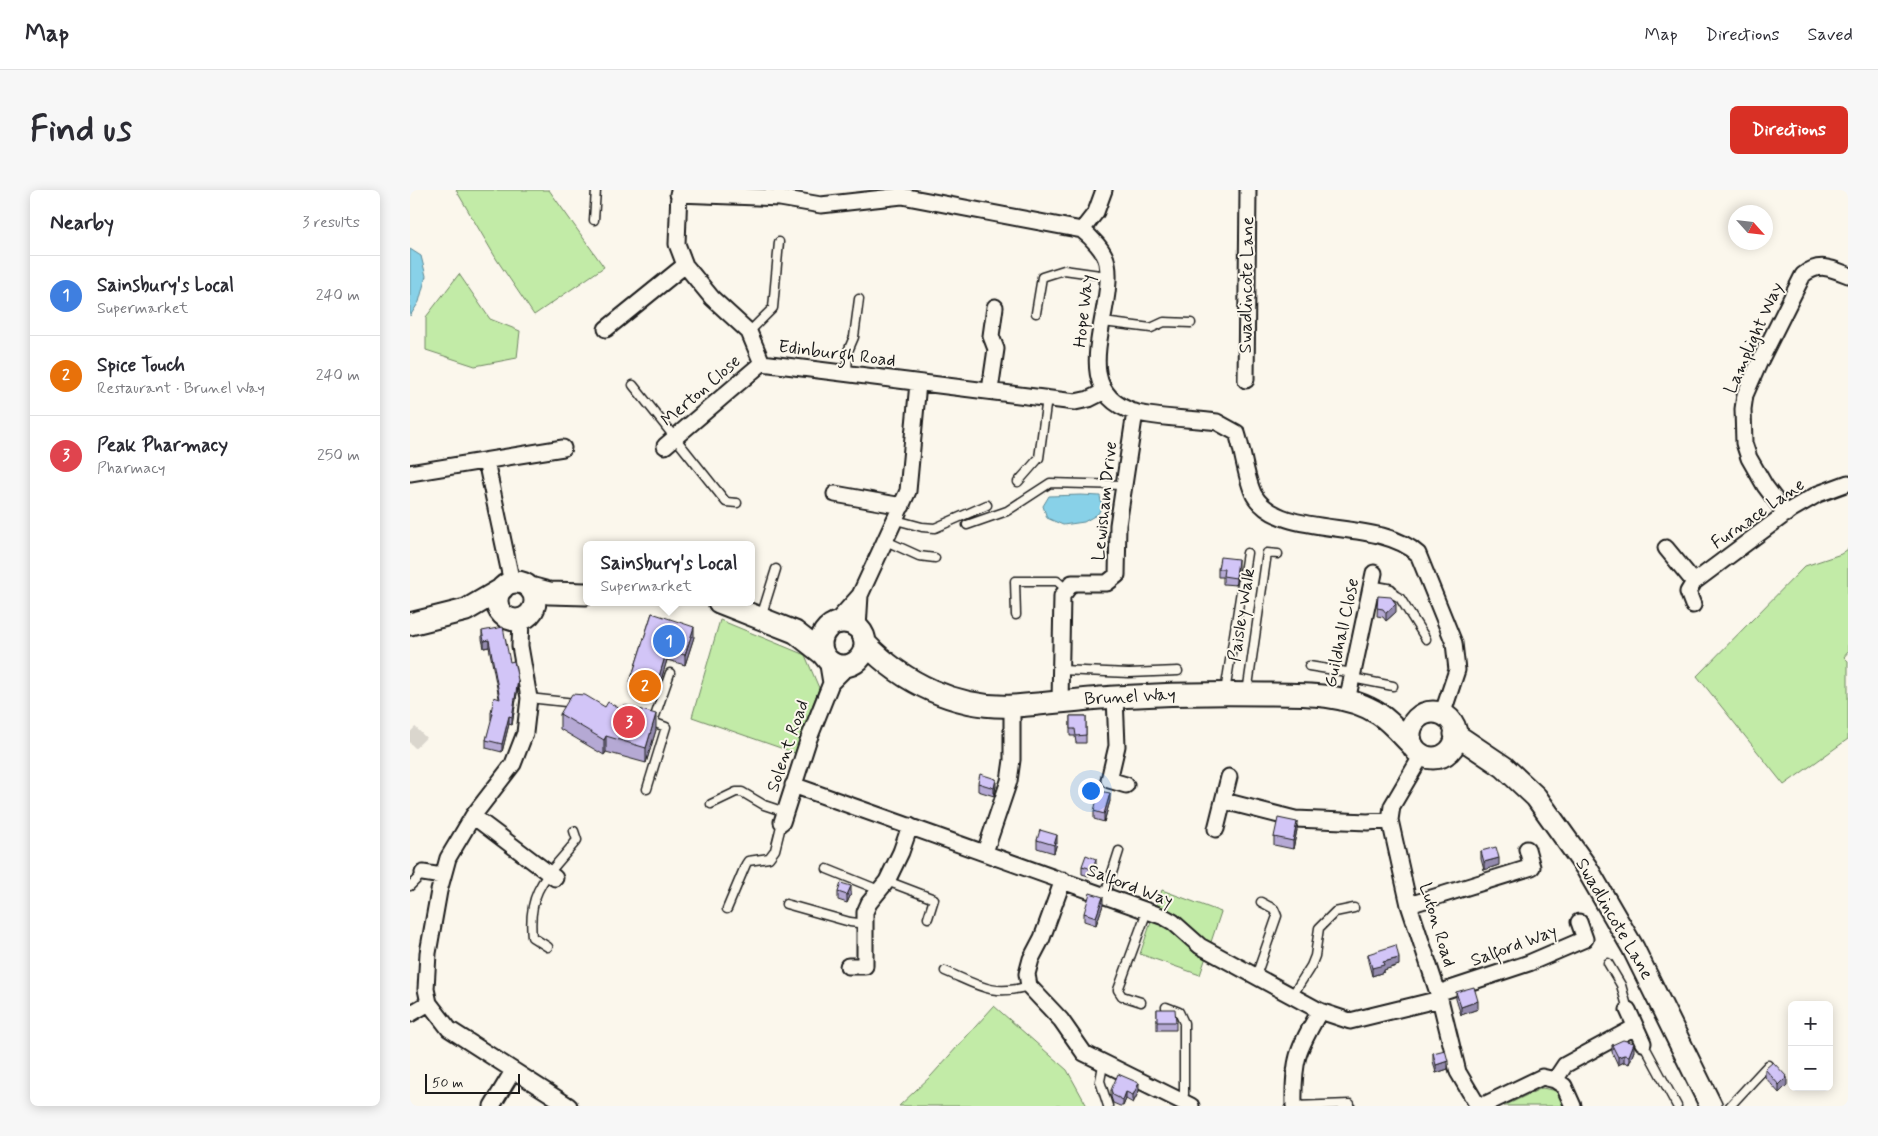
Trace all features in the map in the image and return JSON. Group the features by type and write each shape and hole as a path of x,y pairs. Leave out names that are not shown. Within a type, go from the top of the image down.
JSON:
{"street":[{"path":"678,192 780,194 821,205 902,196 1082,230 1096,212 1104,190"},
{"name":"Swadlincote Lane","path":"1246,380 1248,190"},
{"name":"Edinburgh Road","path":"678,192 677,244 685,265 712,298 749,332 762,363 1075,402 1089,399 1103,392"},
{"name":"Hope Way","path":"1082,230 1092,237 1107,261 1103,322 1096,370 1103,392"},
{"path":"606,329 685,265"},
{"name":"Lamplight Way","path":"1786,514 1765,486 1749,458 1744,443 1742,425 1745,395 1803,275 1819,266 1828,266 1848,275"},
{"path":"990,390 996,349 991,336 995,307"},
{"name":"Merton Close","path":"670,443 762,363"},
{"path":"831,683 821,640 860,594 908,490 918,383"},
{"path":"1103,392 1116,403 1135,412 1217,422 1237,433 1254,495 1266,509 1291,522 1344,528 1397,540 1408,545 1418,554 1454,643 1457,670 1442,715"},
{"name":"Lewisham Drive","path":"1066,589 1072,584 1107,583 1117,575 1118,525 1135,412"},
{"path":"410,473 563,448"},
{"path":"486,461 515,586 535,600 520,617 520,646 529,698 525,733 513,764 473,816 448,858 442,876 428,953 426,989 429,1003 449,1029 513,1071 560,1098 569,1106"},
{"name":"Furnace Lane","path":"1694,582 1786,514 1818,494 1848,484"},
{"path":"834,494 899,513"},
{"path":"1666,548 1694,582 1688,595 1693,605"},
{"name":"Guildhall Close","path":"1347,701 1372,590 1374,573"},
{"path":"410,624 466,610 515,586"},
{"path":"515,586 578,594 550,600 520,617 504,616 497,606 498,594 515,586"},
{"path":"1060,701 1062,596 1066,589"},
{"path":"1372,590 1389,592"},
{"path":"857,650 860,594"},
{"path":"728,606 794,632 837,665 857,650"},
{"path":"438,618 489,614 520,617"},
{"path":"794,632 849,622 857,650"},
{"name":"Brunel Way","path":"857,650 885,664 914,683 948,697 979,704 1012,706 1115,697 1310,694 1347,701 1380,715 1419,717"},
{"name":"Solent Road","path":"783,817 808,741 831,683 857,650"},
{"path":"1115,697 1117,746 1109,780 1126,785"},
{"path":"984,852 1009,781 1012,760 1012,706"},
{"path":"1444,755 1452,747 1455,734 1450,721 1442,715 1431,713 1419,717 1410,732 1417,750 1431,758 1444,755 1485,755"},
{"name":"Brunel Way","path":"1380,715 1417,750"},
{"name":"Swadlincote Lane","path":"1455,734 1504,767 1536,797 1586,867 1634,948 1711,1106"},
{"path":"1224,801 1295,818 1368,822 1390,820 1392,806 1417,750"},
{"path":"1216,829 1229,777"},
{"name":"Salford Way","path":"793,785 1147,910 1173,922 1200,946 1320,1011 1350,1021 1439,996 1529,963 1585,939 1580,922"},
{"path":"473,816 551,875"},
{"name":"Luton Road","path":"1390,820 1409,905 1439,996 1458,1072 1478,1105"},
{"path":"848,966 865,966 865,912 883,885 901,852 910,826"},
{"path":"1409,905 1532,867 1527,849"},
{"path":"423,873 442,876"},
{"path":"1062,880 1042,938 1031,959 1027,974 1029,986 1061,1020 1084,1054 1103,1065 1127,1074 1186,1104"},
{"path":"410,1014 429,1003"},
{"path":"1628,1010 1643,1043"},
{"path":"1294,1106 1294,1070 1300,1046 1320,1011"},
{"path":"1556,1080 1565,1065 1635,1028"},
{"path":"492,1106 513,1071"},
{"path":"1478,1105 1486,1104 1542,1077 1556,1080 1564,1086 1573,1106"}],"lane":[{"path":"594,220 596,190"},
{"path":"749,332 773,308 779,242"},
{"path":"1036,312 1042,277 1064,270 1107,276"},
{"path":"847,374 848,351 854,337 859,299"},
{"path":"1103,322 1151,328 1164,322 1191,323"},
{"path":"632,384 670,443 726,502 737,503"},
{"path":"1018,482 1039,458 1047,397"},
{"path":"967,525 1006,511 1050,483 1123,485"},
{"path":"899,513 922,527 935,528 986,505"},
{"path":"886,541 919,556 935,558"},
{"path":"1225,694 1247,553"},
{"name":"Paisley Walk","path":"1247,694 1267,553 1278,554"},
{"path":"760,619 776,569"},
{"path":"1016,615 1015,581 1056,581 1066,589"},
{"path":"1389,592 1400,598 1426,639"},
{"path":"1309,666 1393,686"},
{"path":"1060,670 1129,673 1178,671"},
{"path":"653,722 670,673"},
{"path":"529,698 584,704"},
{"path":"640,718 666,727 647,789"},
{"path":"711,804 736,792 742,792 783,817 775,850 769,858 748,861 727,908"},
{"path":"548,947 532,937 530,917 536,893 577,840 574,831"},
{"path":"1105,895 1119,851"},
{"path":"827,869 934,899 928,918"},
{"path":"410,886 423,873"},
{"path":"1256,976 1277,916 1274,909 1261,902"},
{"path":"786,904 850,922 866,924"},
{"path":"1292,996 1313,961 1319,928 1335,912 1354,908"},
{"path":"1141,1002 1122,996 1118,990 1147,910"},
{"path":"1608,962 1621,985 1628,1010"},
{"path":"945,971 991,991 1002,992 1029,986"},
{"path":"1166,1007 1179,1012 1184,1023 1184,1094 1186,1104"},
{"path":"1643,1043 1677,1106"},
{"path":"1103,1065 1100,1082 1108,1106"},
{"path":"1730,1106 1768,1065"},
{"path":"1294,1106 1350,1104"}],"green space":[{"path":"456,190 549,190 604,267 534,315 497,260"},
{"path":"459,274 490,319 520,331 517,358 475,366 426,350 426,317"},
{"path":"1848,549 1848,652 1844,657 1848,661 1848,739 1784,785 1697,676 1805,566 1841,554"},
{"path":"720,620 805,655 819,688 795,753 692,717"},
{"path":"1162,890 1221,912 1200,975 1140,954"},
{"path":"994,1006 1067,1070 1087,1106 899,1106 931,1076"},
{"path":"1542,1088 1558,1091 1567,1106 1504,1106"}],"water":[{"path":"410,249 421,256 426,276 419,302 410,316"},
{"path":"1049,496 1100,496 1102,506 1098,514 1084,522 1063,525 1047,518 1043,506"}],"building":[{"path":"1220,557 1238,559 1236,578 1223,576 1224,569 1218,569"},
{"path":"1378,596 1391,597 1396,604 1386,613 1383,609 1377,608"},
{"path":"652,613 694,627 685,655 667,650 655,690 630,682"},
{"path":"503,627 510,662 514,661 518,680 512,717 509,716 502,744 486,740 493,713 491,712 494,697 500,699 489,640 484,641 482,631"},
{"path":"572,694 585,695 605,707 608,702 622,710 624,705 656,714 646,748 606,736 604,740 560,714"},
{"path":"1070,716 1086,716 1086,735 1076,736 1075,729 1070,729"},
{"path":"980,774 996,779 994,788 978,783"},
{"path":"1099,791 1110,793 1104,814 1094,811"},
{"path":"1278,818 1297,822 1293,841 1274,837"},
{"path":"1040,830 1057,835 1054,845 1037,840"},
{"path":"1496,847 1499,858 1484,862 1481,851"},
{"path":"1086,855 1096,859 1092,869 1082,866"},
{"path":"841,883 851,886 847,895 838,892"},
{"path":"1090,893 1103,897 1096,917 1084,913"},
{"path":"1396,945 1399,958 1383,962 1384,965 1372,968 1368,954"},
{"path":"1474,987 1478,1001 1461,1007 1456,992"},
{"path":"1157,1009 1175,1009 1176,1022 1157,1022"},
{"path":"1623,1040 1634,1043 1629,1056 1618,1057 1612,1045"},
{"path":"1445,1050 1448,1061 1436,1065 1433,1053"},
{"path":"1773,1062 1787,1077 1779,1085 1765,1069"},
{"path":"1118,1074 1139,1083 1133,1095 1126,1092 1123,1100 1113,1095 1111,1090"}],"tunnel":[{"path":"410,743 422,731"}],"place":[{"name":"Sainsbury's Local","path":"669,641"},
{"name":"Spice Touch","path":"645,686"},
{"name":"Peak Pharmacy","path":"629,722"}]}
